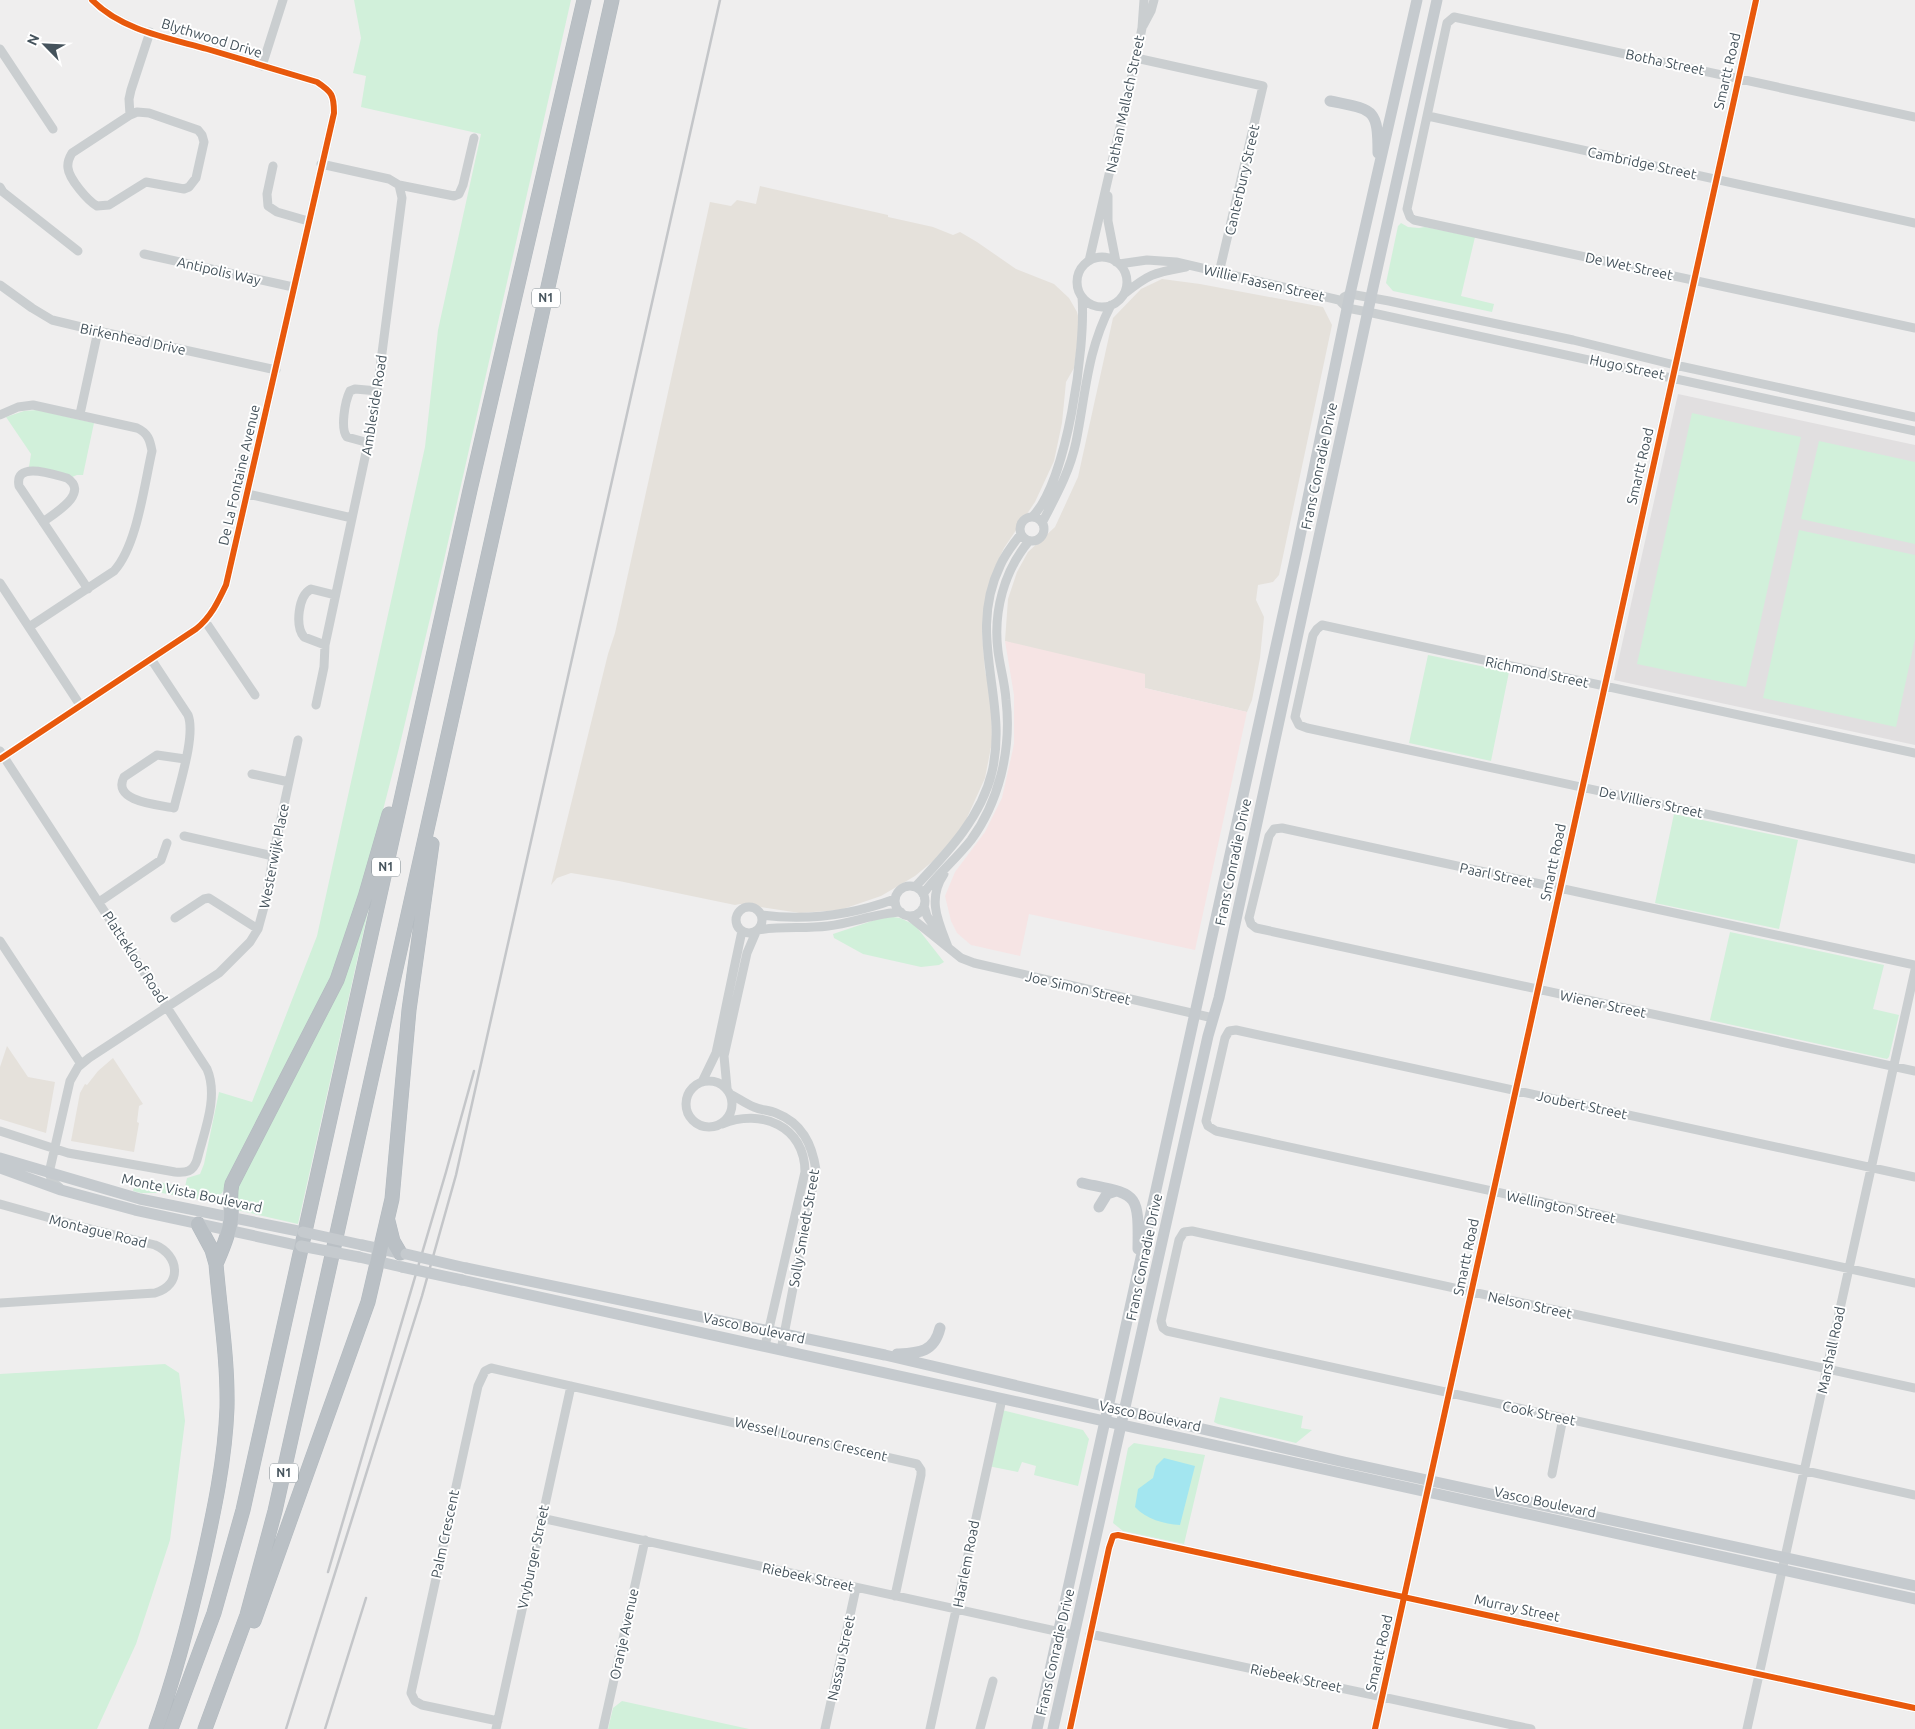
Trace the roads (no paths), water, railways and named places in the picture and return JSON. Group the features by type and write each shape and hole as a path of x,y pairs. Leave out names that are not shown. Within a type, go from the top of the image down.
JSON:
{"highway":[{"name":"N1","path":"171,1729 214,1613 245,1502 470,490 584,0"},
{"name":"N1","path":"206,1729 244,1622 274,1520 612,0"},
{"path":"216,1264 229,1231 231,1216 229,1199 232,1184 337,980 360,914 387,822 470,490"},
{"path":"206,1729 226,1695 238,1667 368,1302 392,1199 409,1010 432,846 440,772"},
{"path":"388,1220 393,1241 403,1258"},
{"path":"156,1729 180,1657 196,1591 219,1483 226,1432 227,1371 216,1264 212,1250 198,1224"}],"main road":[{"name":"Frans Conradie Drive","path":"1037,1729 1297,551 1343,304 1350,294 1417,0"},
{"name":"Frans Conradie Drive","path":"1053,1729 1219,998 1370,298 1437,0"},
{"path":"1330,101 1363,108 1369,111 1376,120 1378,131 1378,175"},
{"name":"Monte Vista Boulevard","path":"0,1158 140,1199 231,1216 362,1245 379,1255"},
{"name":"Monte Vista Boulevard","path":"0,1168 61,1190 135,1210 359,1257 379,1255"},
{"path":"1082,1183 1128,1195 1135,1203 1138,1211 1137,1275"},
{"path":"1099,1207 1107,1194 1116,1191"},
{"name":"Vasco Boulevard","path":"379,1255 466,1268 885,1355 1125,1410 1428,1486"},
{"name":"Vasco Boulevard","path":"403,1258 462,1280 1122,1426 1428,1486 1783,1564 1915,1599"},
{"path":"885,1355 925,1350 936,1339 940,1328"},
{"name":"Vasco Boulevard","path":"1783,1564 1915,1586"}],"street":[{"name":"Blythwood Drive","path":"92,0 114,18 150,32 317,82 329,90"},
{"path":"262,66 283,0"},
{"name":"Nathan Mallach Street","path":"1089,261 1136,58 1142,28 1144,0"},
{"name":"Nathan Mallach Street","path":"1142,28 1151,11 1154,0"},
{"name":"Smartt Road","path":"1375,1729 1756,0"},
{"name":"Botha Street","path":"1428,116 1447,23 1452,18 1458,17 1915,116"},
{"path":"130,115 128,106 131,90 150,32"},
{"path":"0,49 54,128"},
{"name":"Canterbury Street","path":"1136,58 1263,86 1219,273"},
{"name":"De La Fontaine Avenue","path":"1,756 151,659 205,621 215,607 226,585 334,113 334,100 329,90"},
{"path":"138,112 149,113 198,130 204,142 196,178 190,187 184,189 146,182 109,205 97,206 87,199 70,173 68,160 72,153 130,115 138,112"},
{"name":"Cambridge Street","path":"1428,116 1915,223"},
{"name":"De Wet Street","path":"1428,116 1408,209 1410,217 1414,220 1915,328"},
{"path":"322,164 389,179 399,185 449,196 458,194 463,185 474,138"},
{"path":"273,166 267,194 268,206 276,212 308,221"},
{"name":"Nathan Mallach Street","path":"1108,180 1108,221 1118,263"},
{"name":"Ambleside Road","path":"316,705 324,667 325,645 369,443 378,391 402,198 399,185"},
{"path":"1,192 78,251"},
{"name":"Antipolis Way","path":"144,254 293,287"},
{"path":"915,887 947,853 967,826 983,798 992,772 996,713 986,648 988,604 999,566 1020,534 1022,522 1032,517 1043,502 1053,480 1069,428 1083,326 1082,297 1077,280 1082,267 1089,261 1105,258 1118,263 1126,276 1125,290 1122,296 1111,305 1092,349 1076,442 1060,489 1042,522 1044,532 1038,540 1030,542 1012,565 1004,586 998,613 998,650 1008,725 1002,769 996,792 987,814 974,835 940,880 935,893 934,906 936,917 948,947"},
{"name":"Willie Faasen Street","path":"1118,263 1147,260 1176,262 1368,312"},
{"name":"Willie Faasen Street","path":"1122,296 1148,276 1188,266"},
{"name":"Birkenhead Drive","path":"0,285 52,320 276,370"},
{"name":"Hugo Street","path":"1350,294 1514,328 1915,417"},
{"path":"1082,297 1092,305 1111,305"},
{"name":"Hugo Street","path":"1368,312 1915,431"},
{"path":"1511,343 1514,328"},
{"path":"80,414 98,331"},
{"path":"369,443 347,437 344,435 342,426 350,391 355,389 378,391"},
{"path":"0,415 18,407 33,405 80,414 144,431 150,440 152,451 132,541 127,555 114,571 29,627"},
{"path":"43,522 70,502 74,487 71,481 66,478 29,470 22,474 18,482 19,486 43,522 88,589"},
{"path":"248,494 352,518"},
{"path":"1032,517 1042,522"},
{"path":"1020,534 1030,542"},
{"path":"0,583 80,705"},
{"path":"325,645 304,637 298,627 298,620 304,594 307,591 311,589 335,595"},
{"path":"205,621 255,695"},
{"name":"Richmond Street","path":"1299,725 1295,714 1313,635 1322,626 1915,753"},
{"path":"151,659 188,715 191,731 185,759 174,808 130,798 123,791 122,782 124,777 153,757 162,755 185,759"},
{"name":"De Villiers Street","path":"1299,725 1915,859"},
{"name":"Westerwijk Place","path":"81,1064 219,973 243,952 258,929 267,896 273,856 298,740"},
{"name":"Plattekloof Road","path":"1,756 99,902 207,1069 212,1085 212,1097 197,1160 193,1169 184,1172"},
{"path":"252,774 289,782"},
{"name":"Paarl Street","path":"1262,929 1252,926 1250,918 1268,836 1274,829 1278,828 1915,965"},
{"path":"184,836 273,856"},
{"path":"99,902 161,860 167,843"},
{"path":"742,931 749,933 778,927 828,926 884,913 918,913 924,906 924,894 939,874 955,858"},
{"path":"905,914 896,906 895,899 898,892 906,886 915,887 924,894"},
{"path":"175,918 204,899 210,898 258,929"},
{"path":"702,1082 716,1053 742,931 736,921 742,910 753,908 761,915 780,917 828,916 860,910 895,899"},
{"name":"Joe Simon Street","path":"924,906 932,925 948,947"},
{"name":"Joe Simon Street","path":"905,914 961,958 987,967 1213,1018"},
{"path":"729,1091 715,1082 702,1082 692,1088 686,1102 689,1116 697,1124 713,1128 722,1124 727,1119 733,1107 724,1056 747,953 762,923 761,915"},
{"name":"Wiener Street","path":"1262,929 1915,1071"},
{"path":"0,941 81,1064 68,1085 49,1173 52,1181 61,1190"},
{"name":"Marshall Road","path":"1747,1729 1915,970"},
{"name":"Joubert Street","path":"1208,1126 1206,1118 1224,1042 1226,1034 1232,1030 1915,1176"},
{"name":"Solly Smiedt Street","path":"729,1091 753,1107 776,1113 792,1122 809,1141 814,1156 816,1170 781,1350"},
{"name":"Solly Smiedt Street","path":"722,1124 735,1119 749,1118 786,1128 796,1138 805,1160 805,1172 765,1346"},
{"name":"Wellington Street","path":"1208,1126 1216,1131 1915,1283"},
{"name":"Monte Vista Boulevard","path":"0,1131 55,1150 184,1172"},
{"name":"Montague Road","path":"0,1204 61,1222 155,1245 163,1248 169,1254 175,1267 174,1276 169,1286 155,1293 0,1303"},
{"name":"Nelson Street","path":"1163,1328 1161,1321 1179,1240 1184,1232 1189,1232 1915,1388"},
{"name":"Cook Street","path":"1163,1328 1167,1331 1449,1394 1915,1495"},
{"name":"Palm Crescent","path":"497,1725 422,1705 412,1697 411,1686 480,1377 487,1369 497,1368 571,1386"},
{"name":"Vryburger Street","path":"497,1725 571,1386"},
{"name":"Wessel Lourens Crescent","path":"571,1386 916,1464 921,1470 921,1475 895,1596"},
{"name":"Haarlem Road","path":"930,1729 1002,1399"},
{"path":"1552,1474 1562,1418"},
{"name":"Riebeek Street","path":"541,1518 1074,1635"},
{"name":"Murray Street","path":"1090,1634 1113,1536 1124,1535 1915,1708"},
{"name":"Oranje Avenue","path":"603,1729 645,1540"},
{"name":"Nassau Street","path":"825,1729 856,1588"},
{"path":"1070,1729 1090,1634"},
{"name":"Riebeek Street","path":"1090,1634 1531,1729"},
{"path":"980,1729 992,1681"}],"water":[{"path":"1164,1458 1195,1466 1180,1525 1156,1520 1144,1515 1135,1507 1138,1489 1153,1478 1156,1466"}],"railway":[{"path":"286,1729 422,1296 456,1175 720,0"},
{"path":"328,1572 474,1071"},
{"path":"325,1729 366,1598"}]}
